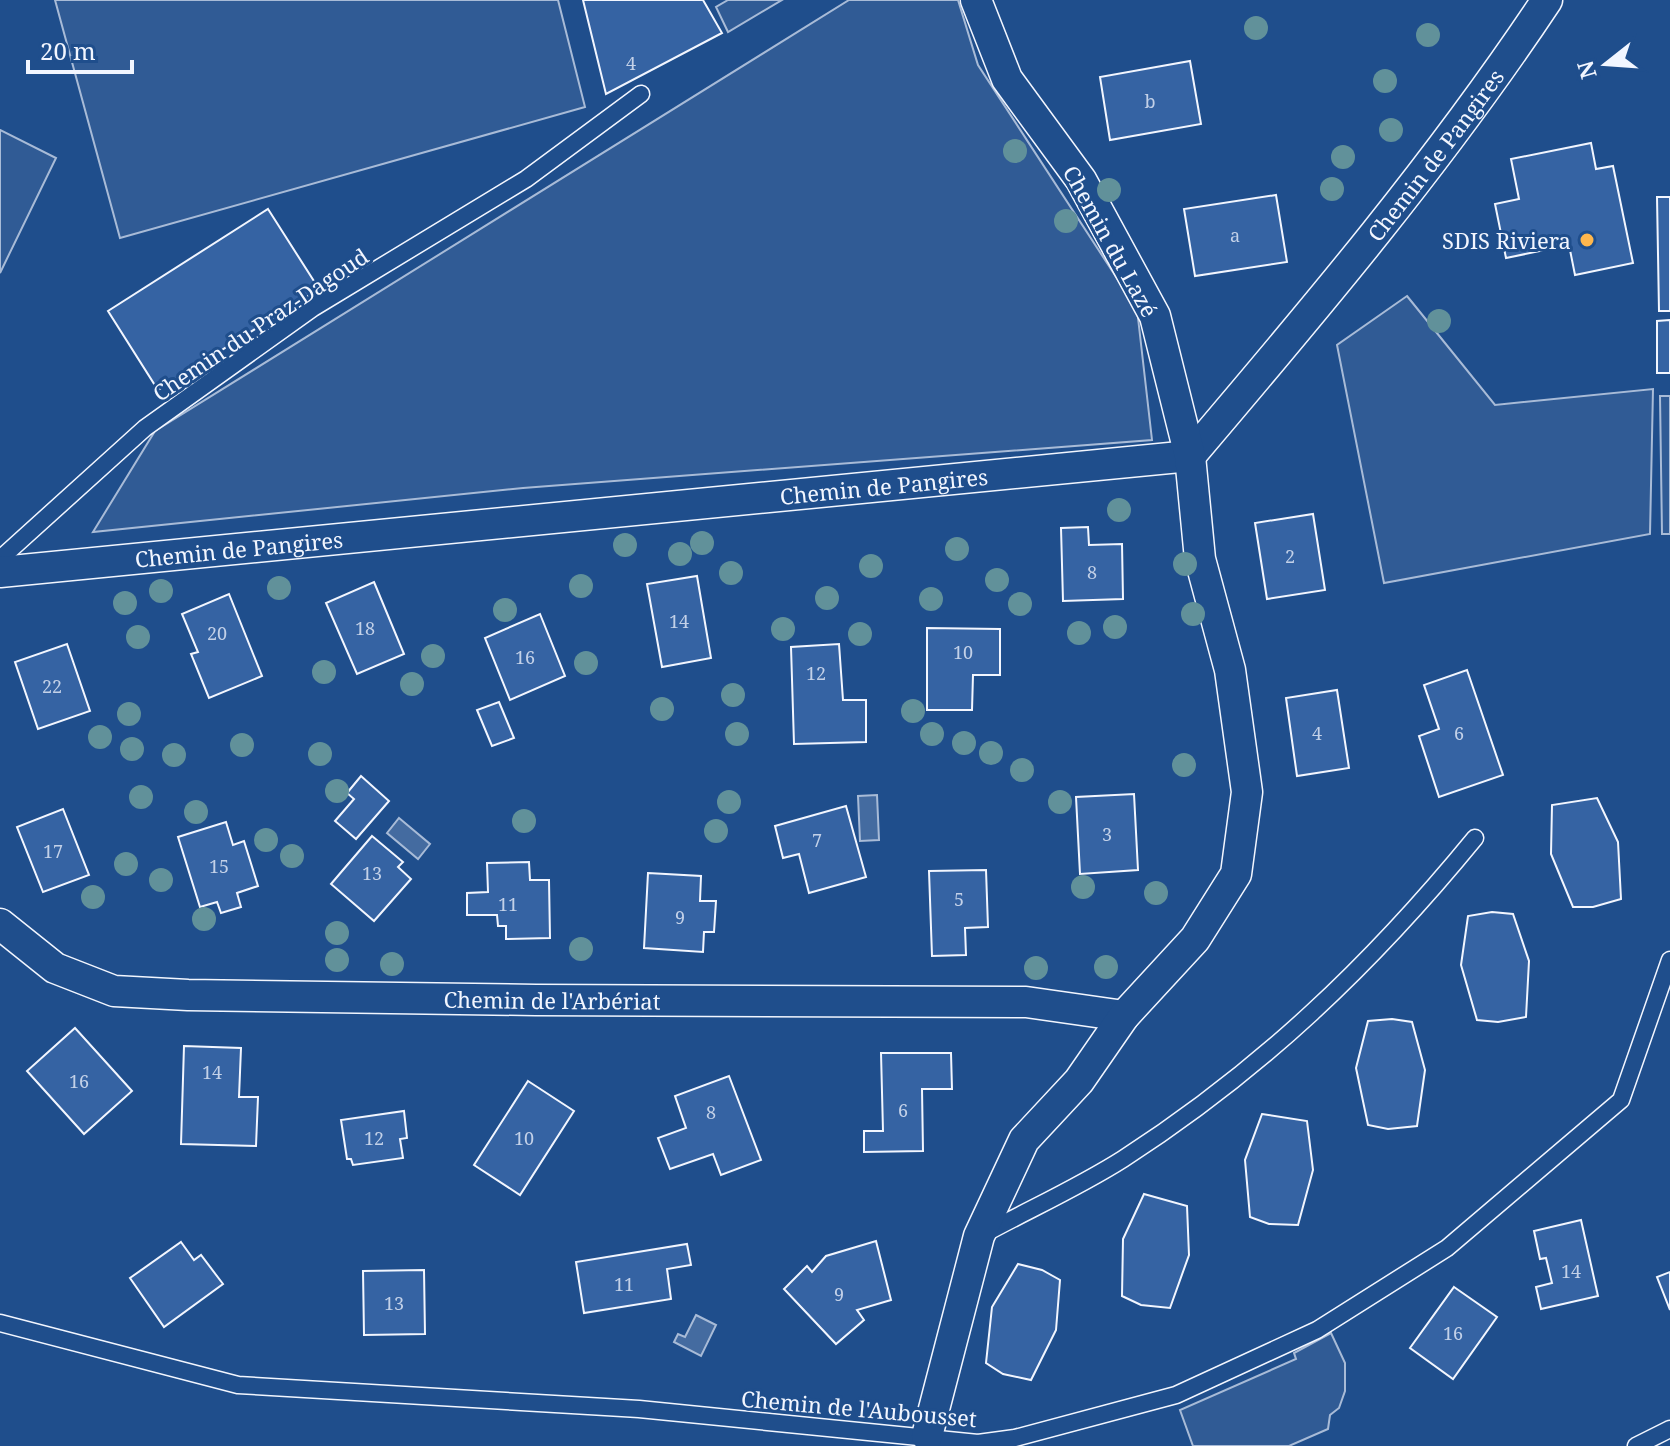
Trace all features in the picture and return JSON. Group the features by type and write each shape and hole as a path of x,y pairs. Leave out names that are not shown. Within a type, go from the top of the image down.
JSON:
{"street":[{"name":"Chemin du Lazé","path":"976,0 1007,79 1081,180 1155,316 1190,456"},
{"name":"Chemin de Pangires","path":"0,572 1190,456 1423,174 1547,0"},
{"path":"927,1436 979,1236 1024,1140 1079,1081 1124,1016 1195,939 1236,874 1247,792 1230,670 1200,559 1190,456"},
{"name":"Chemin de l'Arbériat","path":"0,924 55,968 114,991 188,995 567,1000 1026,1002 1124,1016"}],"lane":[{"name":"Chemin du Praz-Dagoud","path":"0,559 145,428 313,308 526,179 641,94"},
{"path":"979,1236 1121,1160 1231,1084 1314,1013 1406,922 1475,838"},
{"name":"Chemin de l'Aubousset","path":"0,1323 238,1385 639,1409 978,1443 1015,1438 1176,1395 1317,1330 1434,1256 1621,1100 1670,960"},
{"path":"1636,1446 1670,1429"}],"shaded area":[{"path":"55,0 558,0 585,107 120,238"},
{"path":"728,0 782,0 728,32 716,7"},
{"path":"849,0 958,0 978,65 1137,309 1152,440 523,488 93,532 155,431"},
{"path":"0,130 56,158 0,273"},
{"path":"1407,296 1495,405 1653,389 1650,534 1384,583 1337,345"},
{"path":"1660,396 1670,396 1670,534 1662,534"},
{"path":"877,795 879,840 860,841 858,796"},
{"path":"399,818 430,844 418,859 387,833"},
{"path":"696,1315 716,1325 701,1356 674,1342 678,1334 685,1337"},
{"path":"1331,1333 1345,1363 1345,1391 1339,1408 1330,1415 1328,1429 1289,1446 1193,1446 1180,1410 1296,1359 1294,1353"}],"building":[{"path":"583,0 703,0 722,33 606,94"},
{"path":"1190,61 1201,124 1110,140 1100,77"},
{"path":"1591,143 1596,169 1613,166 1633,263 1575,275 1569,245 1506,258 1495,204 1519,199 1511,159"},
{"path":"1276,195 1287,262 1195,276 1184,209"},
{"path":"1657,197 1670,197 1670,311 1659,311"},
{"path":"268,209 319,289 158,390 108,311"},
{"path":"1670,320 1670,373 1657,373 1657,321"},
{"path":"1313,514 1325,590 1267,599 1255,523"},
{"path":"1088,527 1089,545 1122,544 1123,599 1063,601 1061,528"},
{"path":"697,576 711,658 662,667 647,584"},
{"path":"374,582 404,654 357,674 326,603"},
{"path":"229,594 262,676 209,698 191,654 198,652 182,614"},
{"path":"540,614 565,676 510,700 485,638"},
{"path":"927,628 1000,629 1000,675 973,675 972,710 927,710"},
{"path":"67,644 90,711 38,729 15,662"},
{"path":"839,644 843,700 866,700 866,742 794,744 791,647"},
{"path":"1467,670 1503,775 1439,797 1419,736 1439,729 1424,685"},
{"path":"1337,690 1349,768 1297,776 1286,698"},
{"path":"499,702 514,738 492,746 477,710"},
{"path":"361,776 389,801 356,839 335,821 354,799 347,793"},
{"path":"1134,794 1138,870 1080,874 1076,797"},
{"path":"1597,798 1618,842 1621,899 1593,907 1573,907 1551,854 1552,805"},
{"path":"846,806 866,877 809,893 799,854 783,858 775,826"},
{"path":"63,809 89,875 43,892 17,827"},
{"path":"226,822 233,845 244,841 258,886 237,893 241,907 221,913 217,902 200,907 178,837"},
{"path":"372,836 403,862 398,867 411,879 374,921 331,884"},
{"path":"529,862 530,880 549,880 550,938 506,939 506,926 498,926 497,915 467,915 467,893 488,892 487,863"},
{"path":"986,870 988,927 965,928 966,955 932,956 929,871"},
{"path":"648,873 701,876 700,901 716,901 714,932 704,932 703,952 644,948"},
{"path":"1492,912 1513,914 1529,961 1526,1017 1498,1022 1477,1020 1461,965 1468,916"},
{"path":"1392,1019 1412,1022 1425,1070 1417,1126 1388,1129 1368,1125 1356,1068 1368,1021"},
{"path":"75,1028 132,1091 84,1134 27,1071"},
{"path":"184,1046 241,1048 239,1097 258,1097 256,1146 181,1144"},
{"path":"881,1053 951,1053 952,1089 922,1089 923,1151 864,1152 864,1131 883,1131"},
{"path":"729,1076 761,1160 721,1175 713,1154 670,1169 658,1138 686,1128 675,1096"},
{"path":"528,1081 574,1111 520,1195 474,1165"},
{"path":"404,1111 407,1138 400,1139 403,1158 353,1165 351,1159 347,1159 341,1120"},
{"path":"1262,1114 1307,1121 1313,1170 1298,1225 1269,1224 1250,1217 1245,1160"},
{"path":"1144,1194 1187,1206 1189,1255 1170,1308 1141,1305 1122,1296 1123,1239"},
{"path":"1581,1220 1598,1296 1541,1309 1536,1287 1552,1283 1546,1258 1540,1259 1534,1231"},
{"path":"876,1241 891,1300 857,1310 864,1320 836,1344 784,1289 807,1266 812,1272 826,1256"},
{"path":"181,1242 194,1260 201,1255 223,1284 164,1327 130,1278"},
{"path":"687,1244 691,1265 667,1269 671,1299 584,1313 576,1262"},
{"path":"1018,1264 1042,1270 1060,1280 1056,1330 1031,1380 1003,1374 986,1363 992,1307"},
{"path":"424,1270 425,1334 364,1335 363,1271"},
{"path":"1670,1272 1670,1310 1657,1277"},
{"path":"1454,1287 1497,1317 1453,1379 1410,1348"}],"place":[{"name":"SDIS Riviera","path":"1587,240"}]}
